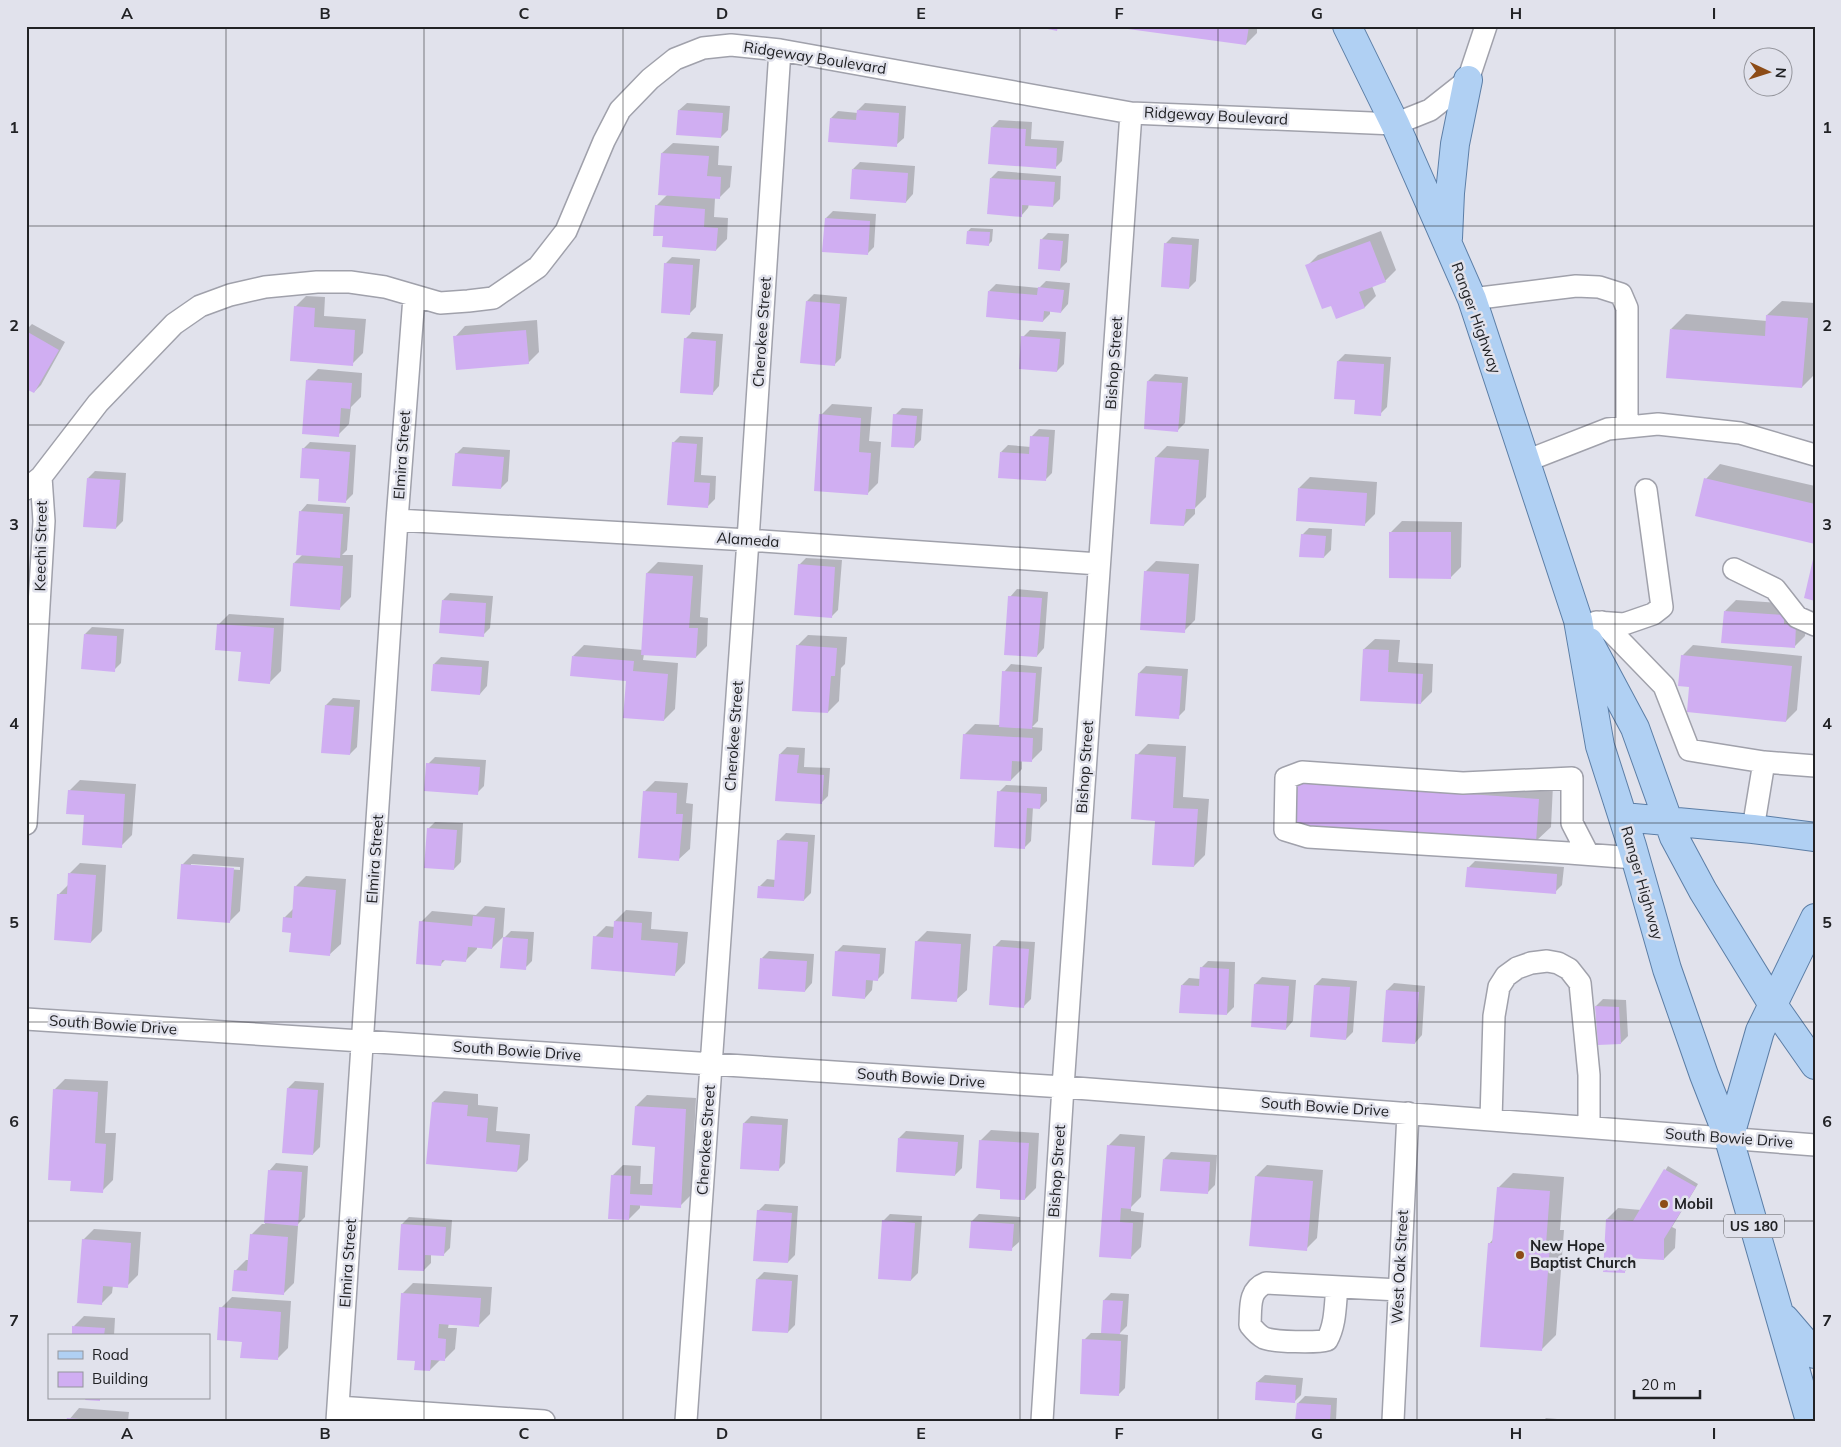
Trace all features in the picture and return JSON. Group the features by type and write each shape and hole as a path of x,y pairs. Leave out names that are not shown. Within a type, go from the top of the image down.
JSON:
{"main road":[{"name":"Ranger Highway","path":"1347,26 1394,124 1472,299 1526,461 1635,728 1674,837 1703,891 1773,1005 1815,1065"},
{"path":"1447,242 1455,144 1468,80"},
{"name":"Ranger Highway","path":"1590,621 1600,746 1623,817 1667,969 1728,1139"},
{"path":"1623,817 1753,829 1815,837"},
{"path":"1728,1139 1760,1031 1815,918"},
{"name":"US 180","path":"1728,1139 1780,1312 1810,1421"},
{"path":"1780,1312 1815,1354"}],"street":[{"path":"731,26 741,46"},
{"path":"1394,124 1430,110 1468,80 1486,26"},
{"name":"Ridgeway Boulevard","path":"34,483 98,403 174,324 200,306 230,295 265,287 317,282 350,282 385,288 440,303 493,298 538,267 566,231 604,141 620,110 650,79 675,59 703,48 731,45 780,50 1131,113 1394,124"},
{"name":"Cherokee Street","path":"686,1421 748,540 780,50"},
{"name":"Bishop Street","path":"1042,1421 1062,1087 1131,113"},
{"path":"1472,299 1576,286 1598,287 1621,294 1628,308 1627,428"},
{"name":"Elmira Street","path":"337,1414 397,520 414,297"},
{"path":"1526,461 1608,429 1658,424 1740,433 1815,455"},
{"name":"Keechi Street","path":"26,824 44,521 34,483"},
{"path":"1590,621 1624,624 1653,614 1662,607 1646,490"},
{"name":"Alameda","path":"397,520 748,540 1100,564"},
{"path":"1734,569 1775,589 1797,617 1815,625"},
{"path":"1590,621 1664,686 1689,750 1764,762 1815,766"},
{"path":"1753,829 1764,762"},
{"path":"1588,854 1572,823 1572,778 1462,782 1302,772 1286,778 1285,830 1308,838 1635,858"},
{"path":"1492,1120 1494,1016 1499,988 1506,976 1517,968 1531,963 1547,961 1558,963 1569,969 1580,984 1589,1075 1589,1127"},
{"name":"South Bowie Drive","path":"26,1019 1062,1087 1815,1145"},
{"name":"West Oak Street","path":"1393,1421 1408,1113"},
{"path":"1337,1287 1399,1290"},
{"path":"337,1414 544,1421"}],"building":[{"path":"1034,26 1058,26 1057,31"},
{"path":"1128,26 1249,26 1246,45 1128,29"},
{"path":"678,110 723,113 721,138 676,135"},
{"path":"857,110 899,113 897,147 828,142 830,118 856,120"},
{"path":"991,127 1026,129 1025,146 1057,148 1056,169 988,164"},
{"path":"661,153 709,156 707,176 721,177 720,199 658,195"},
{"path":"852,169 908,173 906,203 850,199"},
{"path":"990,178 1055,182 1053,207 1022,205 1022,217 987,214"},
{"path":"655,205 705,209 704,227 718,228 716,251 662,247 663,236 653,236"},
{"path":"825,218 870,221 868,255 822,252"},
{"path":"967,231 990,232 989,246 966,244"},
{"path":"1040,239 1063,241 1060,271 1038,269"},
{"path":"1370,241 1386,282 1359,292 1365,308 1336,319 1331,306 1322,309 1305,265"},
{"path":"1164,243 1192,245 1189,289 1161,287"},
{"path":"664,263 693,265 690,315 661,313"},
{"path":"1038,287 1064,290 1061,313 1044,311 1043,322 986,317 988,291 1037,295"},
{"path":"806,301 840,304 835,366 800,363"},
{"path":"294,306 315,308 314,327 355,330 353,366 290,361"},
{"path":"1766,315 1808,318 1802,388 1666,378 1670,329 1765,336"},
{"path":"526,330 529,364 456,370 453,336"},
{"path":"26,331 59,350 34,393 26,389"},
{"path":"1021,336 1060,339 1057,372 1019,369"},
{"path":"684,338 716,341 713,395 680,393"},
{"path":"1337,361 1384,364 1381,416 1354,414 1355,400 1334,399"},
{"path":"306,380 352,383 350,409 341,408 339,437 302,434"},
{"path":"1147,381 1182,383 1178,432 1144,429"},
{"path":"819,414 861,418 859,452 871,453 868,495 814,491"},
{"path":"893,414 917,416 914,448 891,447"},
{"path":"1030,436 1049,437 1046,481 998,478 1000,452 1029,454"},
{"path":"672,442 697,444 694,482 710,483 708,508 667,505"},
{"path":"302,448 350,452 346,503 318,501 319,479 300,478"},
{"path":"455,453 504,457 501,489 452,486"},
{"path":"1155,457 1199,460 1195,509 1186,509 1184,526 1150,524"},
{"path":"87,478 120,480 116,529 83,527"},
{"path":"1704,478 1815,504 1815,544 1695,516"},
{"path":"1298,488 1367,493 1365,526 1296,521"},
{"path":"299,511 343,514 340,558 296,555"},
{"path":"1389,532 1451,532 1451,579 1389,578"},
{"path":"1301,534 1326,536 1324,558 1299,557"},
{"path":"1815,555 1815,601 1804,598"},
{"path":"293,563 343,566 340,610 290,606"},
{"path":"798,564 835,567 832,618 794,615"},
{"path":"1144,571 1189,574 1185,633 1140,630"},
{"path":"646,573 693,576 689,628 698,628 696,658 641,655"},
{"path":"1008,596 1042,598 1037,657 1004,655"},
{"path":"442,600 486,603 484,637 439,633"},
{"path":"1724,611 1784,615 1784,624 1796,625 1795,648 1721,643"},
{"path":"217,624 274,628 270,684 238,681 241,652 215,650"},
{"path":"84,634 117,636 115,672 81,669"},
{"path":"796,645 837,648 835,676 831,676 828,713 792,711"},
{"path":"1363,649 1389,650 1388,672 1423,674 1421,704 1360,701"},
{"path":"1681,655 1792,666 1786,722 1687,712 1689,687 1678,686"},
{"path":"572,656 634,661 633,671 668,674 664,721 623,718 626,681 570,676"},
{"path":"433,664 482,667 480,695 431,691"},
{"path":"1002,671 1036,673 1032,729 999,727"},
{"path":"1138,673 1182,676 1179,719 1135,716"},
{"path":"325,705 354,707 350,755 321,753"},
{"path":"963,734 1033,738 1032,762 1012,761 1011,781 960,779"},
{"path":"779,754 799,755 797,773 824,775 822,804 775,801"},
{"path":"1135,754 1176,757 1173,808 1198,809 1194,867 1152,865 1155,821 1131,819"},
{"path":"426,763 480,767 478,795 424,791"},
{"path":"1296,782 1539,799 1536,842 1293,825"},
{"path":"68,790 125,794 122,848 82,845 84,815 66,814"},
{"path":"643,791 677,793 676,814 683,814 679,861 638,858"},
{"path":"997,791 1041,794 1040,809 1027,808 1025,849 994,847"},
{"path":"427,828 457,830 454,870 424,868"},
{"path":"777,840 808,842 804,901 757,898 758,886 774,887"},
{"path":"181,864 234,868 230,923 177,919"},
{"path":"1467,867 1557,874 1556,894 1465,887"},
{"path":"68,873 96,875 91,943 54,940 57,894 67,894"},
{"path":"294,886 336,890 330,956 289,952 291,933 282,932 283,917 292,918"},
{"path":"473,916 495,918 492,949 468,947 466,962 442,960 441,966 416,964 419,921 472,926"},
{"path":"614,921 642,923 641,940 678,943 675,976 591,969 593,936 613,938"},
{"path":"503,937 528,939 526,970 500,968"},
{"path":"915,941 961,944 957,1002 911,999"},
{"path":"993,946 1029,949 1024,1008 989,1005"},
{"path":"835,951 880,954 878,981 866,980 865,999 832,996"},
{"path":"760,958 807,961 805,992 758,989"},
{"path":"1200,967 1229,969 1227,1015 1179,1013 1181,985 1199,986"},
{"path":"1254,984 1289,986 1286,1030 1251,1027"},
{"path":"1314,985 1350,987 1346,1040 1310,1037"},
{"path":"1386,990 1419,992 1415,1044 1382,1042"},
{"path":"1595,1006 1619,1007 1621,1044 1598,1045"},
{"path":"287,1088 318,1090 313,1155 282,1153"},
{"path":"53,1089 98,1092 95,1143 106,1144 103,1193 70,1191 71,1181 48,1180"},
{"path":"432,1102 468,1105 467,1116 488,1118 486,1142 520,1145 517,1172 426,1164"},
{"path":"635,1106 686,1109 681,1208 630,1205 629,1220 608,1219 611,1175 631,1176 630,1194 652,1195 655,1147 632,1145"},
{"path":"743,1123 782,1125 779,1171 740,1169"},
{"path":"898,1138 958,1142 955,1176 896,1172"},
{"path":"979,1140 1029,1143 1025,1200 1000,1199 1000,1190 976,1188"},
{"path":"1107,1145 1135,1147 1131,1209 1121,1208 1120,1222 1133,1223 1131,1259 1099,1257"},
{"path":"1163,1159 1210,1162 1208,1194 1160,1191"},
{"path":"1664,1169 1696,1187 1664,1239 1664,1260 1626,1258 1625,1273 1603,1272 1606,1219 1633,1221"},
{"path":"268,1170 302,1172 298,1226 264,1223"},
{"path":"1255,1176 1313,1181 1307,1251 1249,1246"},
{"path":"1497,1187 1550,1191 1546,1244 1550,1245 1542,1351 1480,1347 1488,1243 1492,1243"},
{"path":"757,1210 792,1213 788,1263 753,1261"},
{"path":"882,1220 915,1223 911,1281 878,1279"},
{"path":"971,1221 1014,1224 1012,1251 969,1248"},
{"path":"401,1224 446,1227 444,1256 425,1255 424,1271 398,1270"},
{"path":"250,1234 288,1237 284,1295 232,1291 234,1270 247,1271"},
{"path":"82,1239 131,1243 128,1288 103,1286 102,1305 77,1303"},
{"path":"756,1279 792,1281 788,1333 752,1331"},
{"path":"401,1293 481,1298 479,1327 439,1324 438,1338 446,1339 445,1361 431,1360 430,1371 414,1370 415,1361 397,1360"},
{"path":"1103,1300 1123,1301 1120,1334 1101,1333"},
{"path":"219,1307 281,1312 278,1360 240,1358 242,1342 217,1340"},
{"path":"72,1326 105,1328 104,1334 72,1334"},
{"path":"1082,1339 1121,1341 1119,1396 1080,1394"},
{"path":"1256,1382 1296,1385 1295,1403 1255,1400"},
{"path":"1297,1403 1331,1405 1330,1421 1295,1421"},
{"path":"67,1418 80,1419 80,1421 66,1421"}],"place":[{"name":"Mobil","path":"1664,1204"},
{"name":"New Hope Baptist Church","path":"1520,1255"}]}
